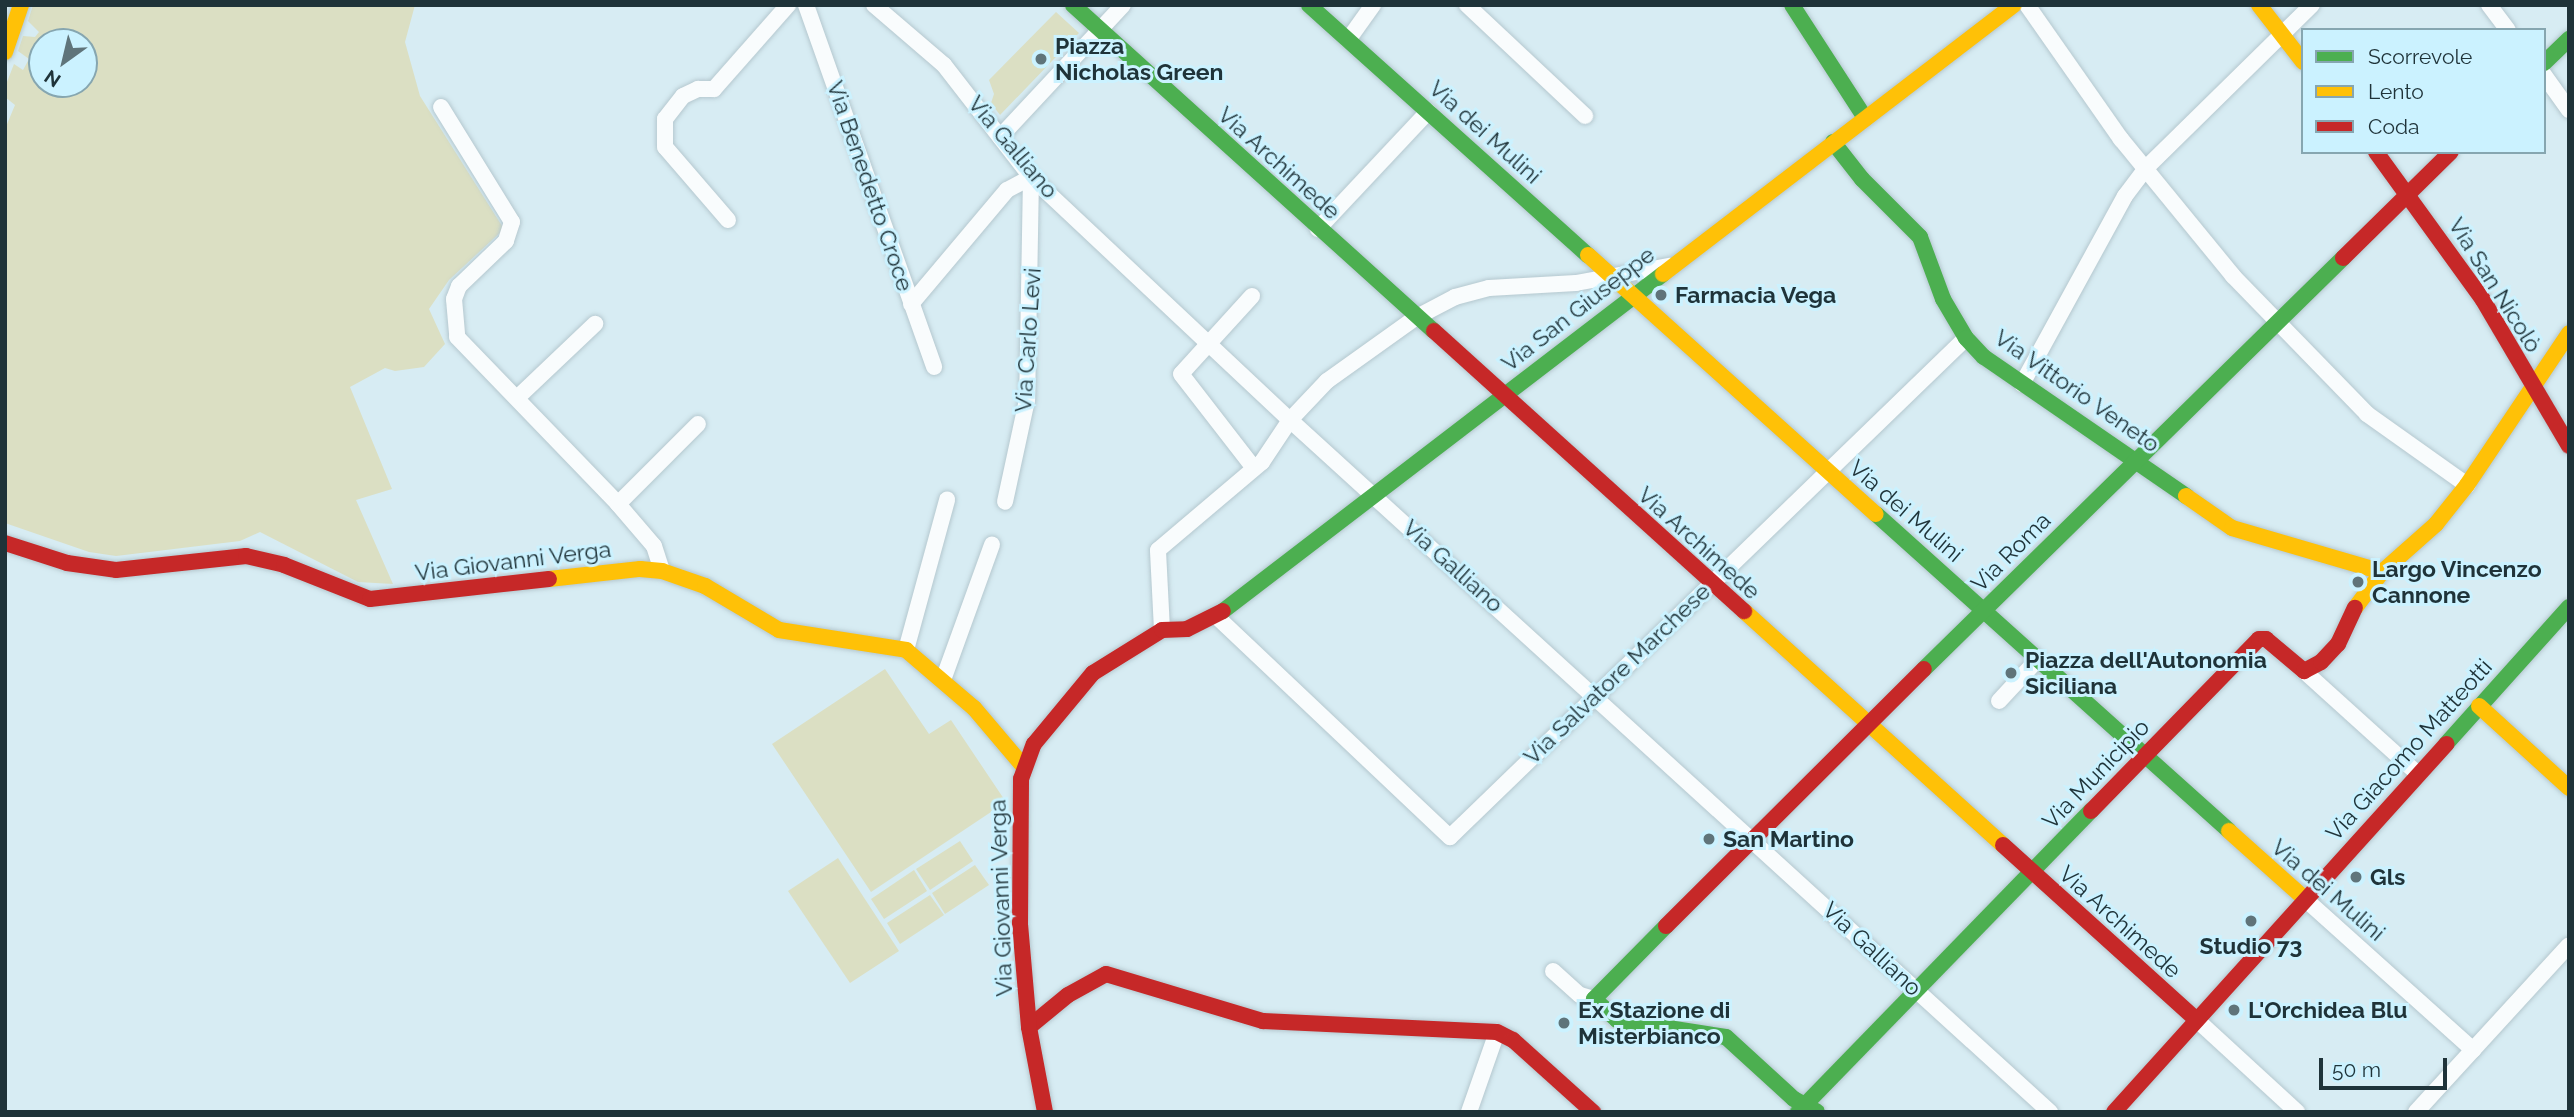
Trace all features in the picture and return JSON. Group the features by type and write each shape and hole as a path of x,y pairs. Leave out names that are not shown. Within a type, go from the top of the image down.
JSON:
{"street":[{"path":"5,61 21,5"},
{"path":"728,220 665,147 665,119 683,96 698,89 714,89 788,5"},
{"name":"Via Benedetto Croce","path":"806,5 934,367"},
{"name":"Via Galliano","path":"874,5 944,65 1031,177 1290,420 1596,695 2050,1112"},
{"name":"Via Archimede","path":"1073,5 1415,318 2297,1112"},
{"path":"1000,137 1123,5"},
{"name":"Via dei Mulini","path":"1309,5 2473,1050"},
{"path":"1348,40 1373,5"},
{"path":"1467,5 1585,116"},
{"path":"1792,5 1865,118"},
{"name":"Via San Giuseppe","path":"1162,630 1187,629 1216,616 2014,5"},
{"path":"2027,5 2121,139 2147,167 2183,216 2277,323 2380,425 2468,485"},
{"path":"2259,5 2301,60"},
{"path":"2022,384 2125,197 2147,167 2312,5"},
{"path":"2488,5 2506,28"},
{"path":"5,52 13,34"},
{"path":"2546,61 2569,39"},
{"path":"2546,78 2569,110"},
{"path":"441,107 512,222 506,241 459,286 454,299 457,337 618,503 654,546 662,571"},
{"path":"1318,229 1428,112"},
{"name":"Via Vittorio Veneto","path":"1833,142 1861,179 1920,237 1943,299 1966,338 2022,384 2232,527 2382,572"},
{"name":"Via San Nicolò","path":"2378,154 2409,193 2483,300 2531,389 2569,446"},
{"name":"Via Roma","path":"1594,999 1752,838 2449,154"},
{"path":"911,304 1007,190 1031,177"},
{"name":"Via Carlo Levi","path":"1005,502 1027,400 1031,177"},
{"path":"974,708 1024,767 1034,744 1093,673 1162,630 1158,551 1254,468 1290,420 1326,380 1415,318 1455,297 1489,288 1576,283 1671,265"},
{"path":"1252,296 1181,374 1254,468"},
{"path":"517,398 595,324"},
{"path":"2418,774 2304,671 2321,662 2338,644 2353,611 2382,572 2436,524 2468,485 2569,332"},
{"name":"Via Salvatore Marchese","path":"1216,616 1450,837 1966,338"},
{"path":"618,503 698,424"},
{"path":"906,650 947,500"},
{"path":"5,536 32,550"},
{"path":"5,543 32,550"},
{"path":"943,680 992,545"},
{"name":"Via Giovanni Verga","path":"32,550 67,563 116,570 246,556 284,565 345,593 370,599 640,569 662,571 705,586 779,629 906,650 974,708"},
{"name":"Via Giacomo Matteotti","path":"2114,1112 2569,607"},
{"name":"Via Municipio","path":"1807,1109 1916,990 2259,639 2304,671"},
{"path":"1999,701 2038,659"},
{"path":"2479,706 2569,788"},
{"path":"974,708 1034,744"},
{"name":"Via Giovanni Verga","path":"1024,767 1018,872 1029,1027 1045,1112"},
{"path":"2416,1112 2569,946"},
{"path":"1553,971 1580,995 1594,999 1617,1020 1726,1037 1807,1109"},
{"path":"1029,1027 1068,995 1105,974 1178,992 1263,1021 1497,1032 1513,1040 1593,1112"},
{"path":"1469,1112 1497,1032"}],"green space":[{"path":"33,5 415,5 405,42 420,96 504,229 449,280 429,309 445,344 424,367 395,371 385,368 350,387 392,489 356,500 393,584 358,582 260,532 240,541 116,556 89,552 5,523 5,129 15,105 5,97 5,87 14,64 23,70 28,61 28,98 98,98 98,28 35,28 28,21"},
{"path":"1056,12 1079,33 1000,115 991,103 994,94 989,80"},
{"path":"23,36 28,36 28,58 18,51"},
{"path":"885,669 929,734 951,720 1006,802 871,892 772,744"},
{"path":"960,841 973,861 930,890 916,869"},
{"path":"838,858 899,951 850,983 788,891"},
{"path":"975,865 989,885 945,914 932,893"},
{"path":"914,870 927,891 884,919 871,899"},
{"path":"930,895 944,915 900,944 887,923"}],"traffic: fast":[{"path":"1073,5 1434,331"},
{"path":"1309,5 1588,255"},
{"path":"1792,5 1865,118"},
{"path":"2546,61 2569,39"},
{"path":"1833,142 1862,179 1920,237 1943,299 1966,338 1984,357 2186,496"},
{"path":"1924,669 2343,258"},
{"path":"1223,611 1663,274"},
{"path":"1876,514 2229,831"},
{"path":"2446,744 2569,607"},
{"path":"1798,1112 2091,811"},
{"path":"1666,926 1594,999 1617,1020 1726,1037 1794,1099 1817,1112"}],"traffic: slow":[{"path":"5,52 21,5"},
{"path":"1663,274 2014,5"},
{"path":"2259,5 2301,59"},
{"path":"1588,255 1876,514"},
{"path":"2355,608 2382,572 2436,524 2467,485 2569,333"},
{"path":"2186,496 2232,528 2382,572"},
{"path":"549,579 640,569 662,571 705,586 779,630 906,650 974,708 1024,767"},
{"path":"1744,611 2003,845"},
{"path":"2479,706 2569,788"},
{"path":"2229,831 2305,899"}],"traffic: jam":[{"path":"2377,154 2483,300 2569,446"},
{"path":"2343,258 2449,154"},
{"path":"1434,331 1744,611"},
{"path":"5,543 67,563 116,570 246,556 284,565 370,599 549,579"},
{"path":"2091,811 2259,639 2266,639 2304,671 2321,662 2338,644 2355,608"},
{"path":"1045,1112 1029,1027 1020,925 1021,779 1034,744 1093,673 1162,630 1187,629 1223,611"},
{"path":"1666,926 1924,669"},
{"path":"2114,1112 2446,744"},
{"path":"2003,845 2197,1020"},
{"path":"1029,1027 1068,995 1106,974 1263,1021 1497,1032 1513,1040 1593,1112"}],"place":[{"name":"Piazza Nicholas Green","path":"1041,59"},
{"name":"Farmacia Vega","path":"1661,295"},
{"name":"Largo Vincenzo Cannone","path":"2358,582"},
{"name":"Piazza dell'Autonomia Siciliana","path":"2011,673"},
{"name":"San Martino","path":"1709,839"},
{"name":"Gls","path":"2356,877"},
{"name":"Studio 73","path":"2251,921"},
{"name":"L'Orchidea Blu","path":"2234,1010"},
{"name":"Ex Stazione di Misterbianco","path":"1564,1023"}]}
